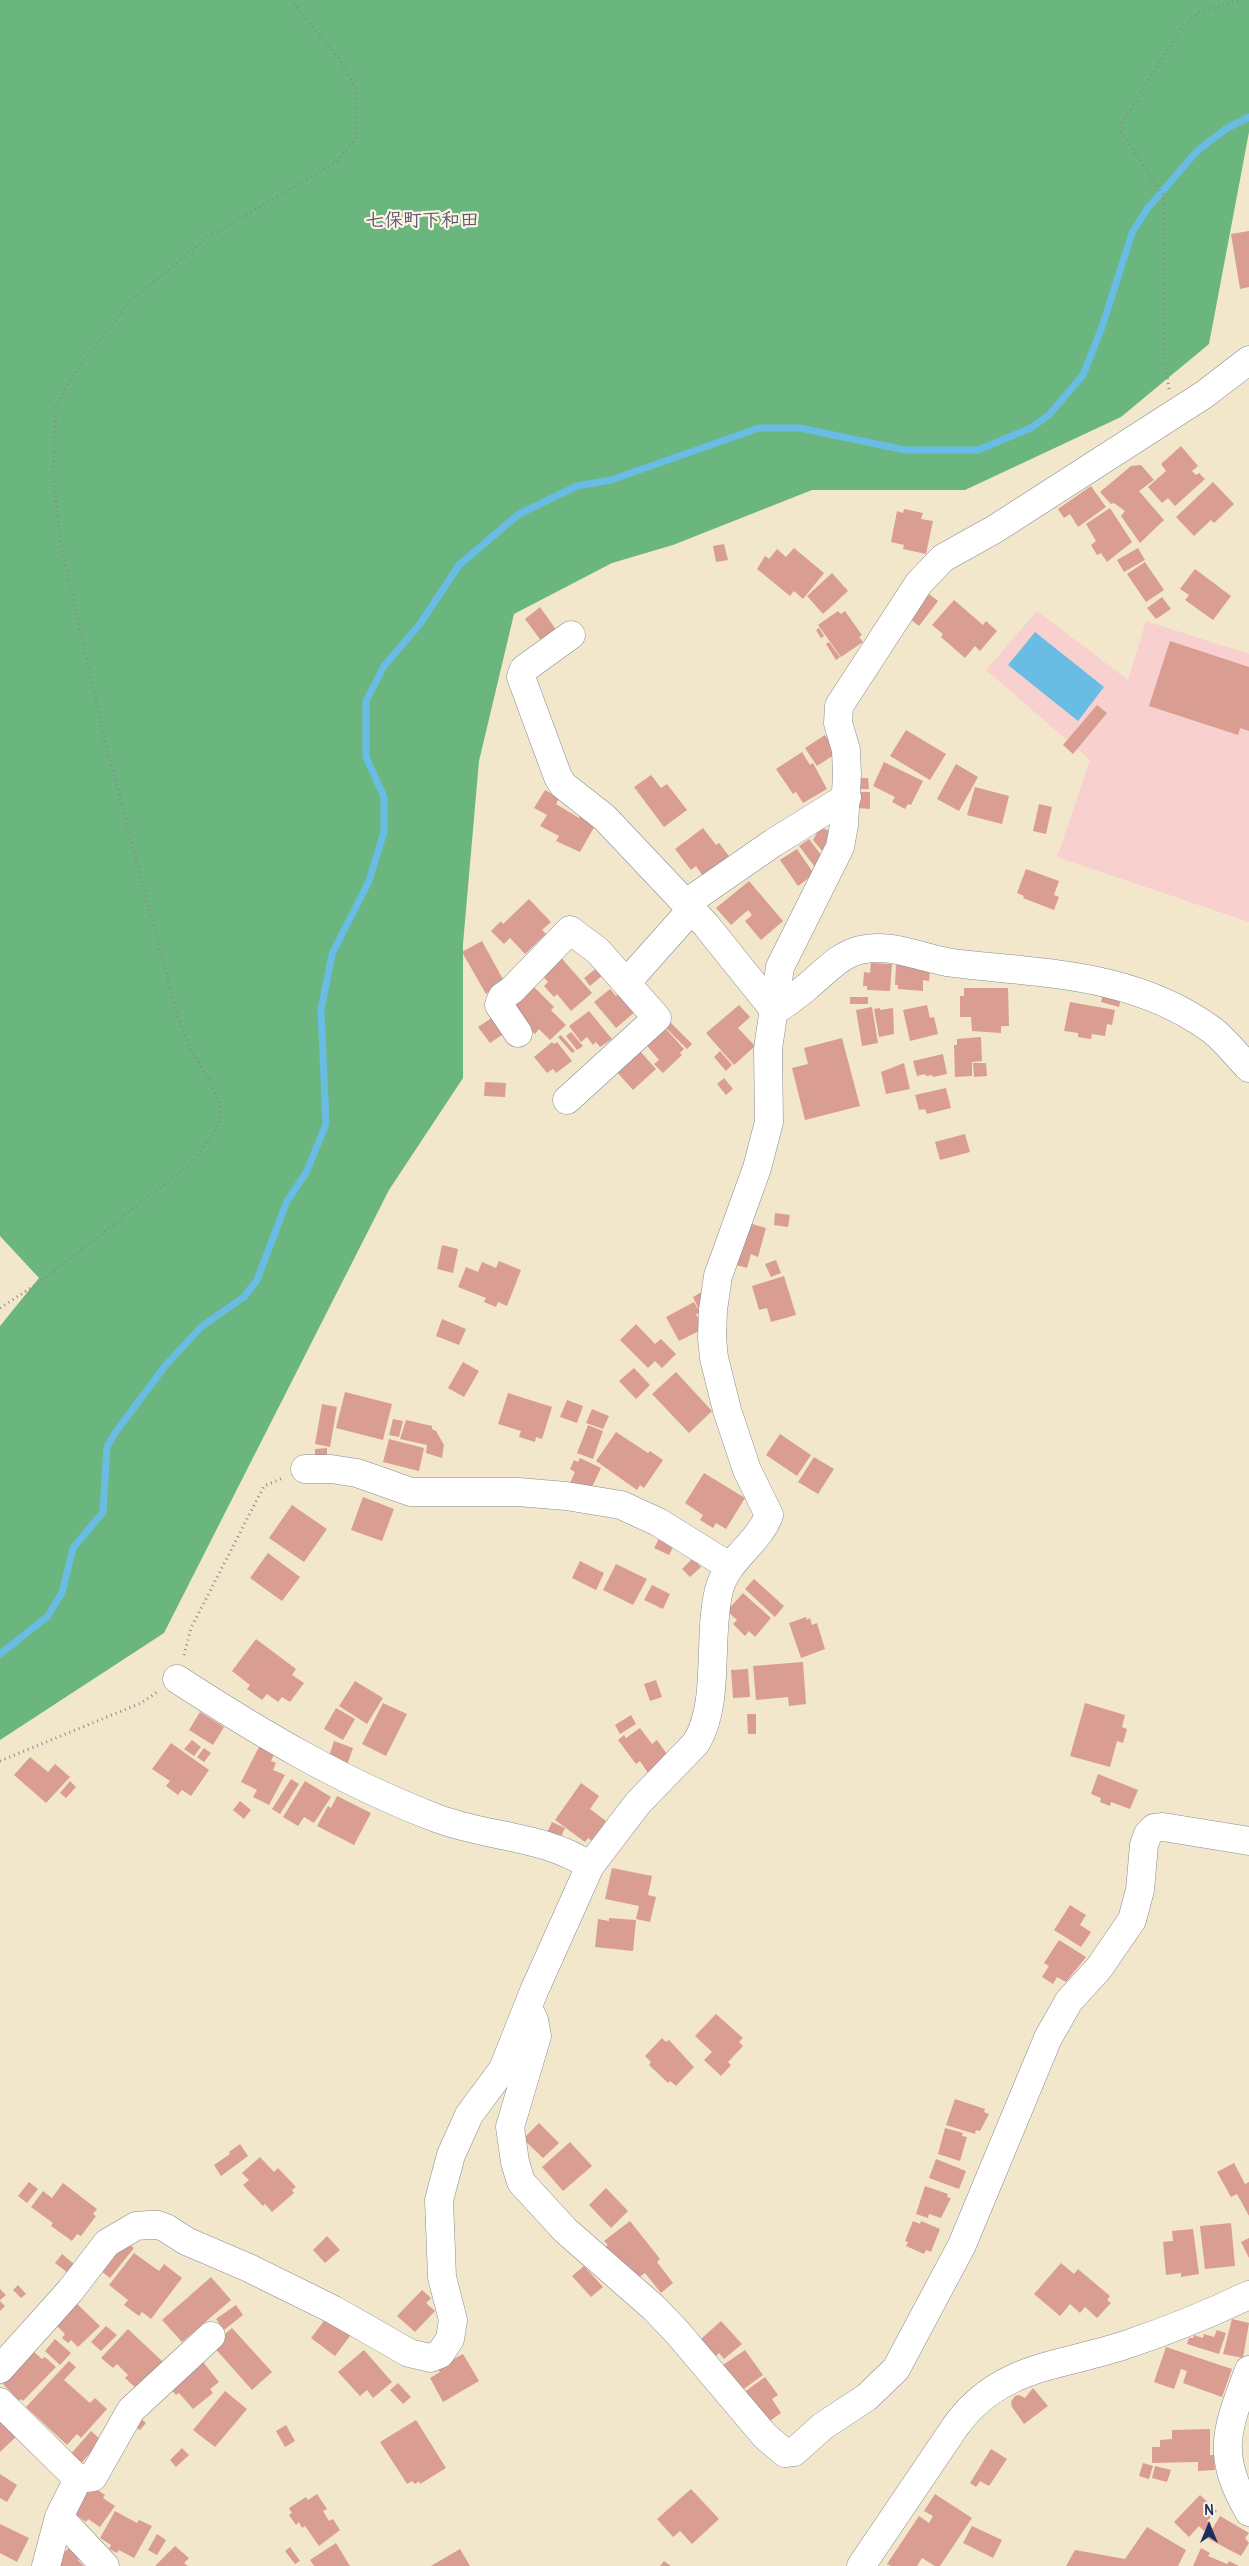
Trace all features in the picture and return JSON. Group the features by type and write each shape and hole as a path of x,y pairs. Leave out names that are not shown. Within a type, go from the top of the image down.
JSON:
{"street":[{"path":"0,2369 70,2291 107,2243 136,2226 149,2224 158,2224 186,2240 316,2301 409,2353 430,2358 440,2354 450,2339 453,2320 442,2277 439,2200 447,2168 469,2115 503,2069 590,1866 619,1825 696,1743 705,1728 709,1708 714,1617 722,1580 730,1566 749,1545 769,1515 746,1470 727,1410 714,1358 712,1338 713,1310 718,1276 768,1129 770,1101 768,1048 780,967 840,847 847,797 846,750 838,723 839,706 919,583 944,558 995,529 1205,394 1249,360"},
{"path":"571,635 524,670 521,677 558,776 563,785 605,818 737,960 774,1011"},
{"path":"627,982 688,907 789,832 847,797"},
{"path":"518,1033 499,1006 502,997 512,990 570,930 598,951 657,1018 567,1100"},
{"path":"774,1011 807,988 838,960 857,950 870,948 884,949 951,962 1072,976 1144,992 1175,1007 1213,1031 1249,1068"},
{"path":"304,1469 331,1469 357,1473 411,1492 518,1492 566,1496 621,1505 658,1522 730,1566"},
{"path":"177,1679 259,1732 300,1755 420,1812 460,1827 559,1848 590,1866"},
{"path":"528,2008 534,2020 537,2036 510,2127 514,2162 521,2182 565,2230 654,2308 677,2332 765,2436 786,2453 794,2452 823,2426 867,2397 896,2368 962,2245 1048,2038 1069,2001 1099,1968 1132,1920 1140,1890 1144,1845 1148,1834 1154,1828 1163,1827 1249,1841"},
{"path":"861,2566 969,2407 981,2396 1011,2378 1124,2345 1249,2295"},
{"path":"78,2479 93,2477 131,2410 211,2336"},
{"path":"1249,2370 1231,2419 1226,2446 1229,2470 1249,2512"},
{"path":"0,2402 78,2479"},
{"path":"46,2566 59,2517 78,2479"},
{"path":"59,2517 105,2566"}],"path":[{"path":"0,1308 40,1282 195,1160 219,1124 221,1108 210,1080 191,1050 178,1018 105,742 60,540 53,471 56,407 72,375 128,302 208,237 336,162 356,138 356,88 340,60 291,0"},
{"path":"1172,414 1164,355 1164,196 1121,132 1122,123 1182,27 1199,12 1239,0"},
{"path":"0,1761 141,1703 177,1679 191,1628 264,1486 304,1469"}],"shaded area":[{"path":"1037,611 1128,680 1146,621 1249,654 1249,922 1057,857 1090,760 986,670"}],"green space":[{"path":"0,0 1249,0 1249,132 1209,344 1121,417 965,490 812,490 673,545 612,563 514,614 479,761 463,944 463,1078 389,1190 164,1633 0,1740 0,1326 39,1278 0,1236"}],"water":[{"path":"1035,632 1104,687 1078,721 1008,665"}],"building":[{"path":"1249,231 1249,287 1240,289 1231,234"},
{"path":"1181,446 1198,466 1192,471 1196,475 1199,473 1205,479 1175,506 1168,498 1162,503 1148,487 1166,471 1161,464"},
{"path":"1141,465 1154,480 1139,491 1164,520 1140,543 1121,516 1125,511 1114,503 1111,504 1100,492 1131,466"},
{"path":"1213,482 1234,504 1214,523 1211,520 1194,536 1176,517"},
{"path":"1091,486 1106,507 1078,527 1070,514 1064,518 1058,509"},
{"path":"1110,508 1132,542 1107,562 1101,553 1097,555 1091,545 1096,541 1086,524"},
{"path":"904,509 923,513 921,519 933,521 926,554 903,549 904,545 891,542 897,511 903,513"},
{"path":"724,544 728,560 716,562 713,546"},
{"path":"794,548 824,573 803,599 794,591 790,596 757,569 765,556 769,559 777,549 786,557"},
{"path":"1138,548 1145,560 1124,572 1117,560"},
{"path":"1145,562 1164,590 1146,602 1127,574"},
{"path":"1195,569 1231,596 1213,620 1185,600 1189,595 1180,589"},
{"path":"832,573 848,591 823,614 807,596"},
{"path":"924,590 938,601 919,626 905,615"},
{"path":"1162,597 1171,609 1156,619 1147,608"},
{"path":"954,600 983,625 986,621 997,631 980,651 975,646 965,658 941,637 943,634 932,625"},
{"path":"540,607 557,631 542,642 525,619"},
{"path":"838,611 841,614 845,611 862,635 859,637 863,642 841,657 818,625"},
{"path":"819,628 824,636 821,638 816,630"},
{"path":"1170,641 1249,667 1249,731 1240,728 1238,735 1149,706"},
{"path":"829,642 840,657 836,660 826,644"},
{"path":"1097,705 1107,713 1073,754 1063,745"},
{"path":"906,730 946,754 930,780 890,756"},
{"path":"825,735 837,753 817,766 805,748"},
{"path":"802,752 810,765 813,763 827,789 803,803 796,792 793,794 776,769"},
{"path":"884,762 923,781 911,805 908,804 905,809 892,802 895,797 873,786"},
{"path":"956,764 978,777 959,811 937,799"},
{"path":"651,775 661,788 667,784 687,810 664,827 634,787"},
{"path":"858,778 868,778 869,789 859,789"},
{"path":"975,787 1009,796 1002,824 967,815"},
{"path":"545,790 559,798 556,804 579,818 581,813 597,822 580,852 556,841 559,836 540,826 547,815 534,808"},
{"path":"858,792 870,792 870,809 857,808"},
{"path":"1039,804 1052,807 1046,834 1033,831"},
{"path":"820,827 832,832 823,852 813,840"},
{"path":"703,828 716,845 719,843 732,860 705,879 696,866 691,870 675,849"},
{"path":"809,839 825,860 815,867 799,846"},
{"path":"797,849 814,874 798,886 780,860"},
{"path":"1026,869 1059,881 1054,895 1059,897 1054,910 1023,898 1024,896 1017,893"},
{"path":"749,881 783,921 761,940 745,921 752,915 748,910 731,925 716,908"},
{"path":"529,899 551,922 542,930 546,934 525,954 510,938 504,944 491,931 501,921 503,924"},
{"path":"482,941 505,983 486,994 462,952"},
{"path":"558,954 592,993 571,1011 557,994 554,997 544,986 548,982 538,971"},
{"path":"871,963 892,964 890,991 867,990 867,986 863,986 864,972 870,973"},
{"path":"896,964 930,969 929,981 923,980 923,991 898,989 898,985 895,985"},
{"path":"598,967 604,974 590,986 584,978"},
{"path":"527,980 554,1007 551,1010 566,1025 550,1040 539,1029 535,1034 509,1009"},
{"path":"964,988 1008,988 1009,1026 1001,1026 1001,1033 972,1031 971,1017 960,1017 960,996 964,996"},
{"path":"610,989 616,996 621,991 637,1010 616,1028 594,1002"},
{"path":"1104,989 1122,993 1119,1007 1101,1002"},
{"path":"850,997 868,997 868,1004 850,1004"},
{"path":"1070,1002 1115,1010 1112,1025 1107,1024 1105,1036 1092,1034 1091,1039 1078,1037 1078,1033 1064,1031"},
{"path":"739,1005 750,1017 738,1028 755,1046 734,1065 706,1033"},
{"path":"927,1005 930,1018 934,1017 938,1034 910,1041 903,1010"},
{"path":"872,1007 878,1043 862,1046 856,1010"},
{"path":"880,1008 880,1010 893,1008 894,1034 879,1037 874,1009"},
{"path":"589,1011 612,1039 600,1047 596,1042 593,1045 587,1037 581,1042 569,1026"},
{"path":"496,1015 508,1031 490,1043 478,1027"},
{"path":"669,1021 692,1044 687,1049 664,1026"},
{"path":"665,1028 684,1049 680,1053 682,1055 663,1073 654,1064 659,1060 643,1041"},
{"path":"571,1032 583,1046 577,1050 566,1036"},
{"path":"561,1035 575,1051 572,1053 558,1037"},
{"path":"981,1037 982,1061 972,1062 972,1076 955,1077 954,1045 957,1045 957,1039"},
{"path":"842,1038 860,1106 805,1120 792,1068 808,1064 804,1048"},
{"path":"552,1042 554,1044 557,1042 572,1061 556,1073 553,1069 547,1073 534,1057"},
{"path":"639,1050 656,1069 633,1090 616,1071"},
{"path":"720,1051 732,1065 726,1071 714,1057"},
{"path":"943,1054 947,1074 933,1077 932,1075 926,1076 925,1074 917,1076 913,1061"},
{"path":"904,1063 910,1089 886,1094 881,1072"},
{"path":"973,1063 986,1063 987,1076 974,1077"},
{"path":"724,1078 733,1089 726,1095 717,1084"},
{"path":"485,1082 506,1083 505,1097 484,1096"},
{"path":"946,1088 951,1108 927,1114 925,1109 919,1110 915,1095"},
{"path":"965,1134 970,1152 940,1160 935,1142"},
{"path":"775,1213 790,1215 788,1227 774,1225"},
{"path":"745,1222 766,1228 758,1257 751,1254 747,1268 733,1264"},
{"path":"442,1245 458,1249 453,1273 437,1269"},
{"path":"776,1260 781,1273 771,1277 765,1264"},
{"path":"499,1261 521,1270 507,1306 498,1302 496,1307 484,1302 486,1298 458,1287 466,1267 478,1272 482,1262 496,1268"},
{"path":"784,1276 796,1315 771,1322 767,1308 759,1310 752,1286"},
{"path":"705,1290 701,1314 693,1297"},
{"path":"694,1302 700,1313 696,1314 703,1329 679,1341 666,1317"},
{"path":"442,1319 466,1329 459,1345 436,1336"},
{"path":"636,1324 655,1344 661,1339 676,1354 662,1368 655,1361 648,1368 620,1340"},
{"path":"463,1362 479,1371 464,1397 448,1388"},
{"path":"634,1368 650,1385 636,1399 619,1381"},
{"path":"676,1372 712,1411 689,1433 652,1394"},
{"path":"345,1392 392,1404 383,1440 336,1428"},
{"path":"508,1393 552,1407 542,1439 536,1437 535,1442 519,1437 521,1431 498,1424"},
{"path":"567,1400 583,1406 577,1423 560,1417"},
{"path":"322,1404 337,1407 330,1447 315,1444"},
{"path":"592,1409 609,1416 603,1429 586,1423"},
{"path":"393,1419 403,1421 399,1437 389,1435"},
{"path":"406,1420 432,1426 432,1429 436,1431 444,1445 442,1458 426,1453 427,1445 400,1439"},
{"path":"588,1425 603,1431 593,1459 577,1453"},
{"path":"616,1432 648,1453 650,1451 663,1460 644,1488 640,1485 637,1490 596,1461"},
{"path":"780,1434 811,1455 797,1476 766,1455"},
{"path":"389,1439 424,1448 419,1471 383,1462"},
{"path":"327,1448 327,1458 315,1459 315,1449"},
{"path":"814,1457 834,1469 818,1494 798,1482"},
{"path":"580,1458 601,1468 590,1491 569,1485 575,1472 570,1469 574,1460 578,1462"},
{"path":"704,1473 745,1498 726,1529 716,1523 713,1528 700,1520 703,1515 685,1503"},
{"path":"363,1497 394,1509 382,1541 351,1530"},
{"path":"292,1505 327,1529 304,1562 269,1538"},
{"path":"661,1535 676,1542 669,1555 654,1548"},
{"path":"268,1553 300,1577 282,1601 250,1578"},
{"path":"693,1558 701,1567 690,1577 682,1569"},
{"path":"580,1561 604,1573 596,1590 572,1578"},
{"path":"616,1564 647,1579 633,1605 603,1590"},
{"path":"754,1579 784,1606 775,1617 745,1589"},
{"path":"652,1585 670,1594 663,1609 644,1600"},
{"path":"743,1593 771,1618 755,1637 749,1631 745,1636 733,1624 737,1620 727,1611"},
{"path":"806,1617 807,1620 810,1618 812,1625 817,1623 825,1649 801,1658 789,1623"},
{"path":"256,1639 296,1669 292,1675 304,1683 290,1702 282,1697 278,1702 267,1694 262,1700 247,1689 250,1685 232,1671"},
{"path":"803,1662 806,1704 789,1706 788,1697 756,1700 753,1666"},
{"path":"748,1669 750,1697 733,1698 731,1670"},
{"path":"656,1680 662,1697 650,1701 644,1684"},
{"path":"355,1681 383,1698 367,1724 339,1706"},
{"path":"383,1703 407,1714 386,1756 362,1744"},
{"path":"1085,1703 1125,1715 1122,1727 1127,1729 1123,1743 1117,1741 1110,1767 1070,1756"},
{"path":"336,1708 355,1719 343,1740 324,1729"},
{"path":"200,1712 224,1727 213,1745 189,1730"},
{"path":"747,1714 756,1714 756,1734 748,1734"},
{"path":"631,1715 636,1724 620,1734 615,1725"},
{"path":"640,1728 652,1744 657,1740 672,1761 650,1776 640,1761 636,1764 618,1740 624,1735 626,1738"},
{"path":"192,1740 201,1747 194,1756 184,1749"},
{"path":"334,1741 353,1748 347,1765 328,1759"},
{"path":"171,1743 209,1770 191,1796 182,1790 178,1795 166,1786 170,1781 152,1769"},
{"path":"260,1745 275,1752 271,1761 276,1763 273,1770 285,1775 269,1805 253,1797 257,1790 241,1782"},
{"path":"204,1748 211,1753 204,1762 197,1757"},
{"path":"30,1757 48,1772 55,1764 70,1777 46,1803 14,1775"},
{"path":"1098,1774 1138,1790 1130,1809 1111,1802 1110,1806 1100,1802 1101,1798 1091,1794"},
{"path":"291,1779 299,1784 280,1814 272,1809"},
{"path":"70,1781 76,1787 66,1798 60,1793"},
{"path":"305,1781 331,1797 314,1823 304,1817 298,1826 283,1817"},
{"path":"581,1783 599,1796 590,1809 606,1821 592,1841 588,1838 585,1842 555,1820"},
{"path":"337,1796 371,1813 354,1845 317,1826 328,1806 331,1808"},
{"path":"240,1801 251,1810 244,1819 233,1810"},
{"path":"552,1822 565,1828 559,1841 546,1835"},
{"path":"612,1868 652,1876 648,1895 656,1897 650,1922 636,1919 639,1906 605,1899"},
{"path":"1070,1905 1086,1915 1080,1925 1091,1932 1081,1947 1054,1930"},
{"path":"609,1918 636,1920 633,1951 595,1947 598,1919 609,1921"},
{"path":"1059,1940 1086,1957 1066,1982 1057,1977 1053,1984 1042,1977 1049,1966 1044,1963"},
{"path":"716,2014 743,2038 739,2042 743,2046 728,2062 731,2065 721,2076 704,2060 712,2052 695,2036"},
{"path":"662,2038 666,2042 669,2040 694,2067 676,2086 670,2081 668,2083 649,2065 651,2062 645,2056"},
{"path":"955,2099 985,2109 984,2112 989,2114 980,2131 976,2130 975,2134 946,2125"},
{"path":"539,2123 559,2143 543,2158 523,2139"},
{"path":"945,2128 963,2133 962,2136 967,2137 960,2161 938,2154"},
{"path":"570,2142 592,2166 563,2191 542,2167"},
{"path":"240,2144 248,2156 221,2176 214,2165"},
{"path":"260,2157 274,2172 278,2168 296,2187 292,2190 294,2193 272,2212 265,2204 263,2206 243,2185 249,2180 242,2173"},
{"path":"936,2159 966,2171 959,2189 929,2178"},
{"path":"1234,2163 1245,2184 1249,2182 1249,2216 1237,2194 1231,2197 1217,2172"},
{"path":"29,2182 38,2189 27,2203 18,2196"},
{"path":"63,2183 97,2209 93,2214 96,2216 81,2236 77,2234 72,2241 51,2226 53,2223 31,2207 43,2191 52,2198"},
{"path":"925,2186 948,2194 947,2197 951,2198 941,2218 929,2214 928,2218 916,2214"},
{"path":"606,2188 628,2211 611,2228 589,2205"},
{"path":"630,2221 660,2259 657,2262 673,2283 661,2293 645,2273 638,2278 629,2266 626,2268 604,2248 608,2245 604,2241"},
{"path":"913,2221 920,2224 921,2221 940,2229 931,2252 926,2250 924,2254 906,2246 908,2242 905,2241"},
{"path":"1231,2223 1235,2266 1205,2269 1200,2226"},
{"path":"1193,2229 1199,2274 1181,2277 1181,2273 1166,2275 1163,2242 1173,2241 1172,2231"},
{"path":"327,2236 340,2250 325,2263 313,2250"},
{"path":"1249,2238 1249,2258 1241,2242"},
{"path":"125,2241 134,2248 110,2278 98,2269"},
{"path":"134,2253 159,2271 164,2264 182,2278 151,2319 142,2312 139,2316 124,2305 128,2300 109,2285"},
{"path":"62,2254 74,2264 68,2273 55,2263"},
{"path":"1061,2263 1074,2274 1078,2269 1110,2296 1107,2300 1111,2303 1097,2318 1085,2307 1080,2313 1070,2304 1060,2316 1034,2294"},
{"path":"584,2266 603,2287 591,2297 572,2276"},
{"path":"211,2277 231,2300 182,2342 162,2320"},
{"path":"18,2285 26,2294 21,2298 13,2290"},
{"path":"0,2289 6,2295 0,2300"},
{"path":"422,2290 431,2298 426,2303 435,2311 415,2332 397,2316"},
{"path":"73,2300 100,2326 78,2347 71,2340 68,2343 62,2338 65,2334 52,2321"},
{"path":"0,2301 5,2306 0,2311"},
{"path":"236,2305 243,2315 224,2330 216,2319"},
{"path":"329,2314 353,2332 335,2356 311,2338"},
{"path":"1232,2319 1249,2323 1243,2358 1223,2354"},
{"path":"721,2321 742,2344 724,2359 719,2353 716,2356 701,2339"},
{"path":"106,2326 117,2335 101,2351 91,2342"},
{"path":"232,2328 272,2372 252,2390 212,2345"},
{"path":"128,2329 163,2362 138,2390 125,2378 128,2375 117,2364 113,2368 101,2358"},
{"path":"1217,2330 1226,2333 1219,2354 1187,2344 1189,2338 1193,2338 1194,2335 1203,2338 1204,2334 1214,2337"},
{"path":"55,2339 71,2353 60,2365 45,2351"},
{"path":"1166,2347 1232,2369 1222,2397 1183,2383 1187,2371 1181,2369 1174,2389 1154,2382"},
{"path":"364,2350 392,2382 373,2398 367,2390 360,2396 338,2372"},
{"path":"745,2350 763,2375 741,2391 723,2365"},
{"path":"33,2351 42,2359 45,2357 56,2367 23,2401 21,2399 14,2405 6,2397 11,2392 2,2383"},
{"path":"463,2354 479,2381 443,2402 430,2378 440,2372 437,2368"},
{"path":"69,2361 76,2367 64,2380 90,2403 95,2398 107,2409 81,2438 77,2434 67,2445 26,2407"},
{"path":"203,2362 219,2382 210,2389 213,2393 193,2409 179,2393 176,2395 170,2388"},
{"path":"765,2377 778,2395 772,2399 781,2413 767,2423 743,2393"},
{"path":"398,2383 411,2397 403,2404 390,2390"},
{"path":"1033,2388 1048,2406 1024,2424 1012,2407 1011,2402 1015,2396 1019,2395 1025,2398"},
{"path":"225,2391 247,2409 215,2447 193,2430"},
{"path":"139,2417 146,2423 140,2430 133,2425"},
{"path":"0,2419 17,2436 0,2452"},
{"path":"416,2420 446,2468 420,2484 419,2481 415,2484 412,2481 407,2484 380,2442"},
{"path":"286,2425 295,2441 285,2447 276,2431"},
{"path":"1210,2429 1210,2455 1214,2455 1215,2470 1198,2471 1198,2462 1152,2463 1152,2447 1160,2447 1160,2440 1172,2439 1172,2430"},
{"path":"91,2431 101,2440 79,2466 68,2457"},
{"path":"182,2448 189,2455 176,2467 170,2460"},
{"path":"991,2449 1007,2459 989,2486 980,2481 976,2487 970,2483"},
{"path":"1143,2463 1153,2466 1149,2479 1139,2476"},
{"path":"1155,2466 1171,2470 1167,2482 1152,2478"},
{"path":"0,2474 17,2485 7,2502 0,2498"},
{"path":"90,2485 105,2495 103,2498 115,2506 100,2527 88,2519 86,2522 71,2511"},
{"path":"691,2489 719,2519 692,2544 680,2531 673,2537 657,2519"},
{"path":"317,2494 327,2509 323,2511 329,2521 333,2519 340,2530 319,2546 305,2526 302,2528 299,2522 296,2525 289,2515 292,2513 289,2508 306,2497 308,2500"},
{"path":"935,2494 972,2518 940,2566 935,2566 922,2558 917,2566 891,2566 887,2564 919,2516 929,2523 933,2516 924,2511"},
{"path":"1200,2495 1217,2511 1207,2521 1211,2525 1204,2531 1199,2526 1189,2537 1174,2522"},
{"path":"115,2511 137,2523 139,2520 152,2526 134,2558 119,2550 117,2553 109,2549 111,2545 100,2538"},
{"path":"1220,2516 1249,2533 1245,2538 1249,2543 1241,2556 1207,2538"},
{"path":"0,2524 29,2538 17,2562 0,2553"},
{"path":"972,2526 1002,2540 993,2558 963,2543"},
{"path":"1147,2527 1186,2550 1178,2566 1066,2566 1075,2550 1125,2559"},
{"path":"157,2534 166,2540 157,2555 148,2550"},
{"path":"336,2543 350,2566 314,2566 310,2560"},
{"path":"72,2545 82,2556 78,2560 84,2566 57,2566 54,2562"},
{"path":"175,2546 189,2558 184,2563 188,2566 155,2566"},
{"path":"290,2547 300,2561 295,2564 285,2551"},
{"path":"1201,2548 1210,2553 1208,2556 1227,2564 1229,2561 1239,2566 1193,2566"},
{"path":"460,2549 470,2566 431,2566"},
{"path":"664,2561 671,2566 660,2566"}],"waterway":[{"path":"0,1654 47,1617 62,1593 73,1548 103,1512 107,1447 115,1433 165,1366 201,1327 244,1297 257,1280 287,1201 306,1173 326,1124 321,1010 332,954 369,881 384,832 384,797 366,757 366,701 384,666 420,624 459,565 519,514 577,486 611,480 759,428 800,428 905,450 978,450 1031,428 1049,415 1083,375 1102,327 1132,233 1147,209 1197,151 1227,128 1249,117"}],"district":[{"name":"七保町下和田","path":"422,221"}]}
